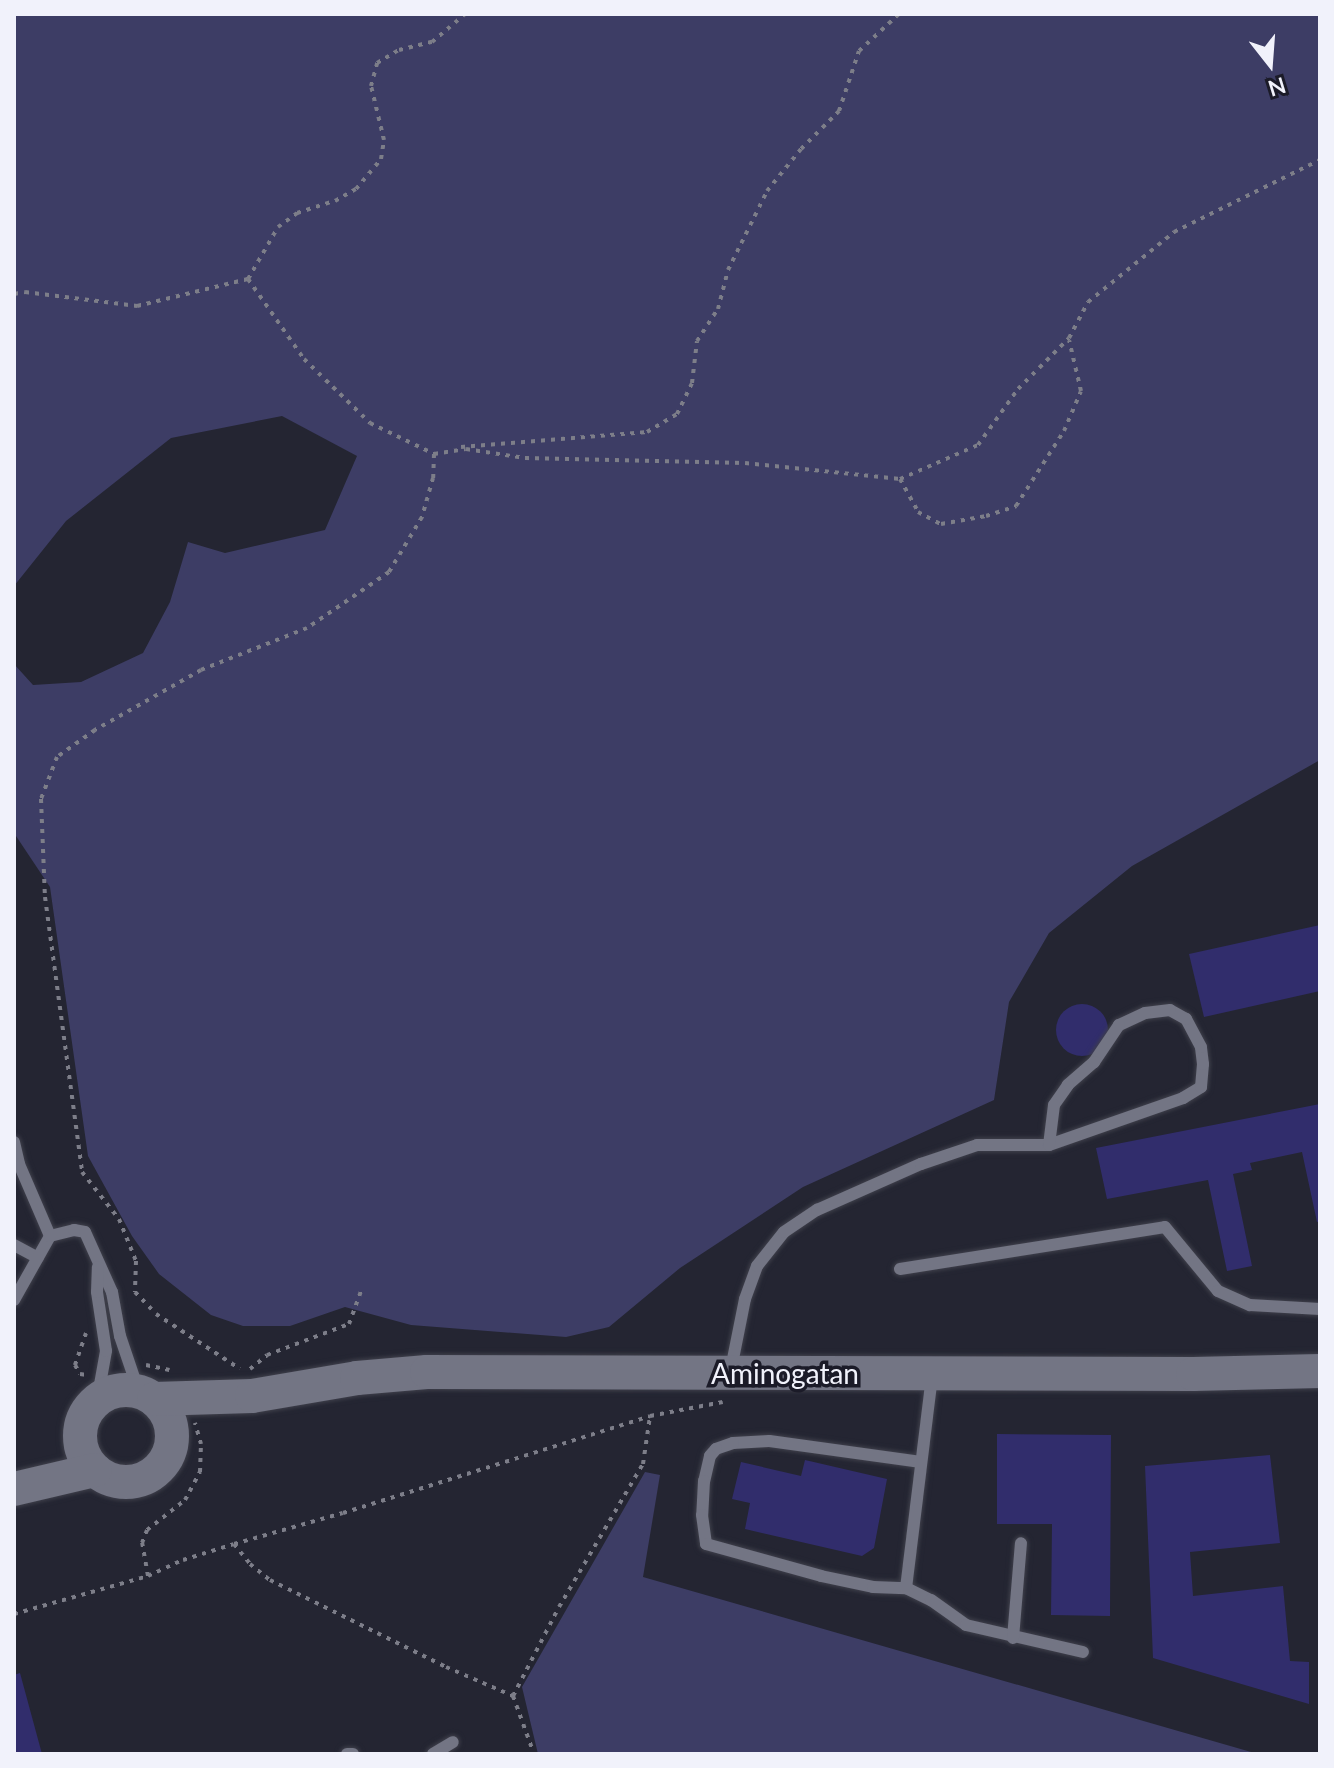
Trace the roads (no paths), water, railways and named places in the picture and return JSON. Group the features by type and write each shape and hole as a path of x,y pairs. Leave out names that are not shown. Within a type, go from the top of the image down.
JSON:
{"street":[{"name":"Aminogatan","path":"97,1401 121,1390 147,1396 252,1396 357,1378 427,1372 1320,1371"},
{"path":"147,1396 167,1415 172,1444"},
{"name":"Aminogatan","path":"14,1489 95,1470 114,1481 146,1478 163,1464 172,1444 196,1425 252,1396"},
{"path":"95,1470 83,1452 80,1431 86,1414 97,1401"},
{"path":"14,1480 80,1431"}],"lane":[{"path":"730,1372 745,1299 757,1266 784,1232 817,1210 921,1164 977,1145 1049,1145 1183,1098 1201,1087 1201,1047 1186,1019 1170,1010 1145,1013 1119,1025 1094,1062 1068,1085 1054,1105 1049,1145"},
{"path":"14,1142 17,1168 50,1236"},
{"path":"900,1269 1165,1227 1218,1291 1250,1305 1320,1309"},
{"path":"14,1300 50,1236 74,1230 85,1232 112,1292 120,1336 147,1396"},
{"path":"14,1245 38,1258"},
{"path":"97,1401 106,1351 97,1292 98,1264"},
{"path":"906,1588 932,1373"},
{"path":"921,1462 769,1441 733,1443 716,1449 710,1456 704,1481 702,1515 706,1544 821,1576 873,1587 906,1588 931,1600 966,1625 1083,1652"},
{"path":"1013,1638 1021,1543"},
{"path":"433,1754 453,1742"}]}
